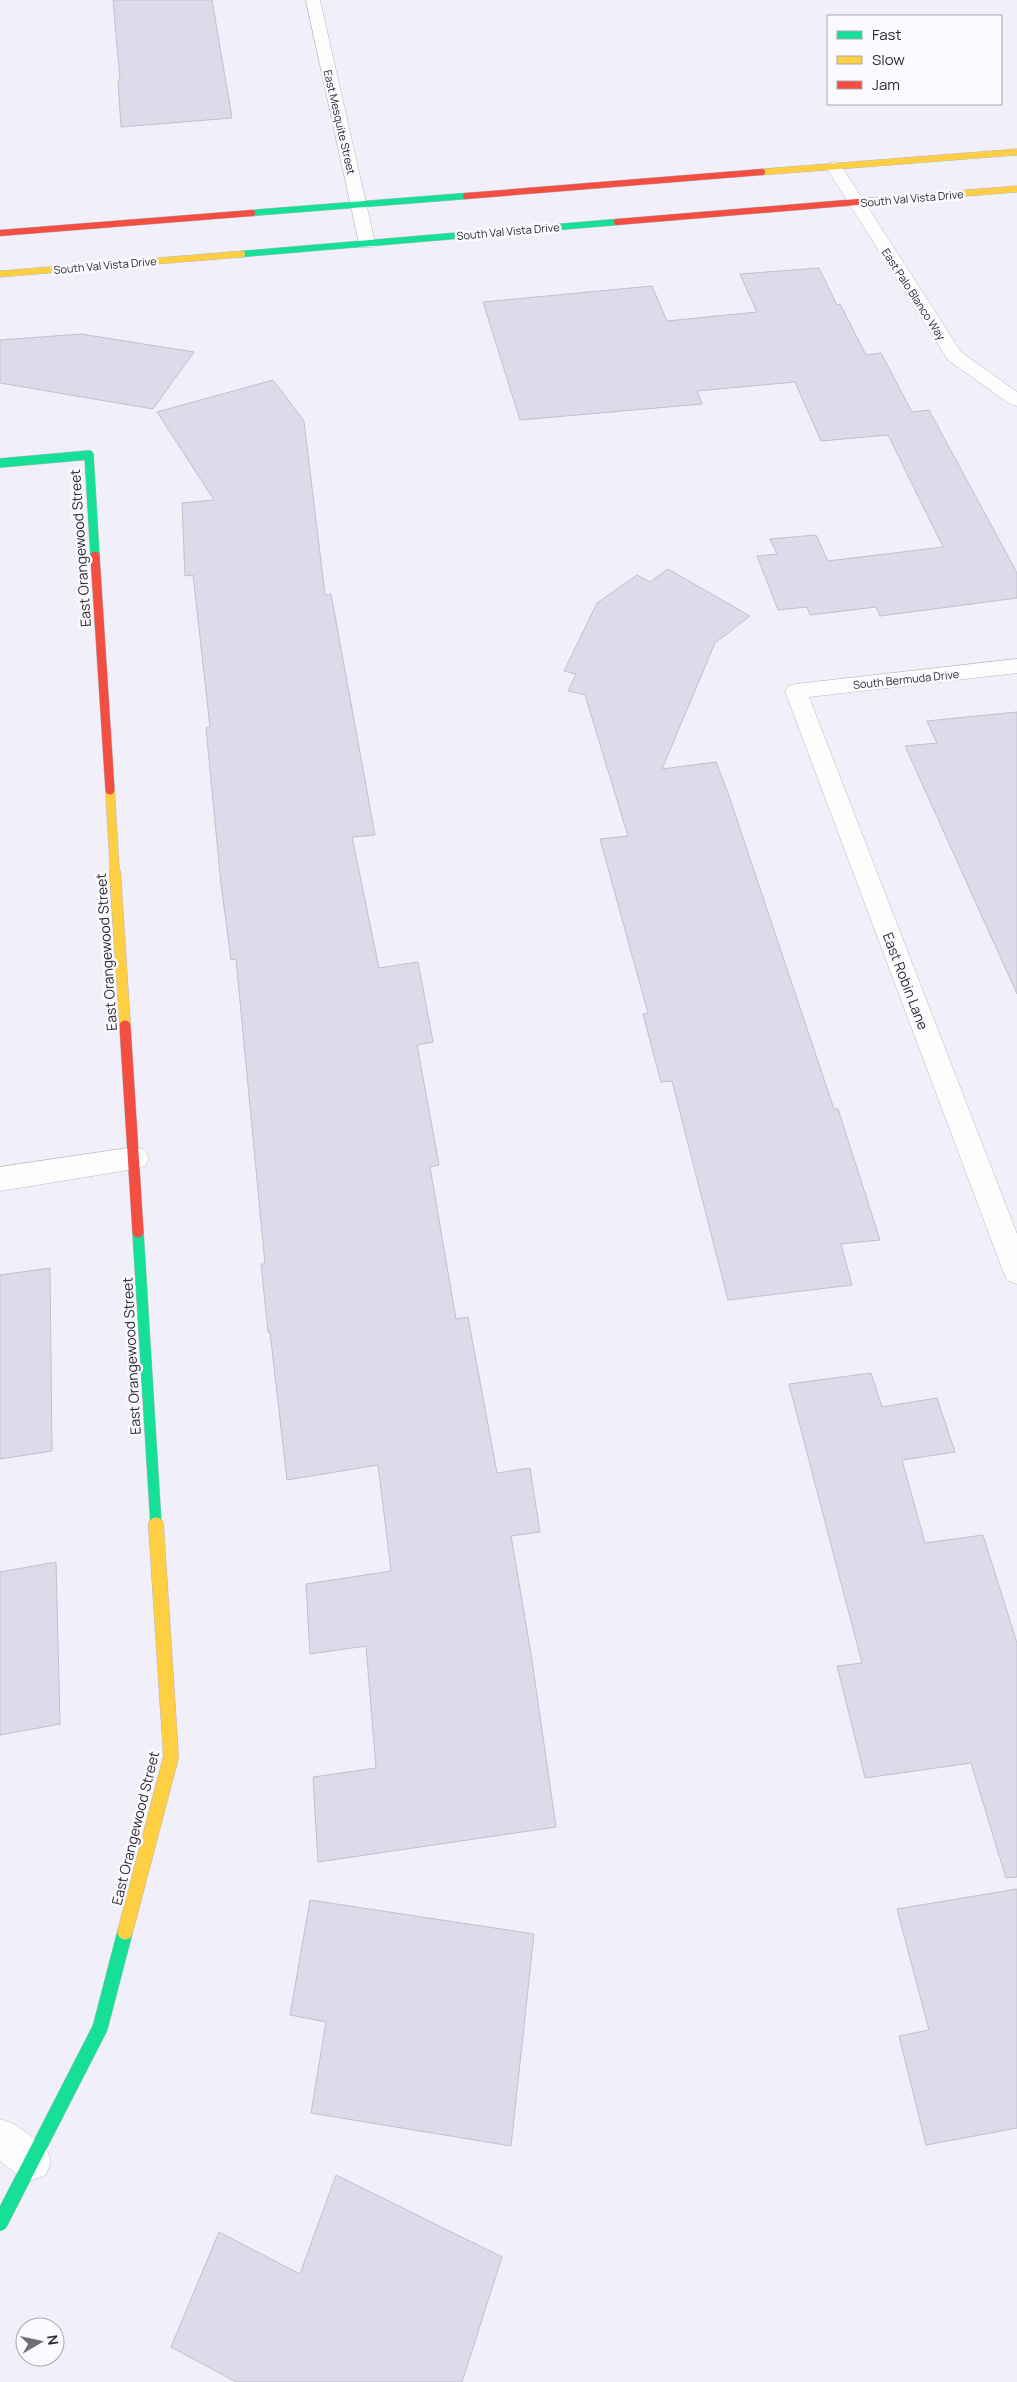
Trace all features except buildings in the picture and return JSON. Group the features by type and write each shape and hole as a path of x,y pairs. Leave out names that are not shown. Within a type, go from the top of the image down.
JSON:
{"main road":[{"path":"0,232 1017,152"},
{"name":"South Val Vista Drive","path":"0,274 1017,189"},
{"name":"East Orangewood Street","path":"0,463 89,455 135,1158 171,1757 100,2028 0,2223"}],"street":[{"name":"East Mesquite Street","path":"313,0 367,243"},
{"name":"East Palo Blanco Way","path":"834,167 954,356 1017,400"},
{"name":"South Bermuda Drive","path":"796,691 1017,666"},
{"name":"East Robin Lane","path":"796,691 1017,1271"},
{"path":"0,1179 135,1158"},
{"path":"0,2138 32,2161"}],"traffic: fast":[{"path":"252,213 466,196"},
{"path":"242,254 617,222"},
{"path":"0,463 89,455 95,556"},
{"path":"138,1232 156,1525"},
{"path":"0,2223 100,2028 125,1932"}],"traffic: slow":[{"path":"762,172 1017,152"},
{"path":"893,199 1017,189"},
{"path":"0,274 242,254"},
{"path":"110,790 125,1026"},
{"path":"125,1932 171,1757 156,1525"}],"traffic: jam":[{"path":"466,196 762,172"},
{"path":"617,222 893,199"},
{"path":"0,233 252,213"},
{"path":"95,556 110,790"},
{"path":"125,1026 138,1232"}]}
